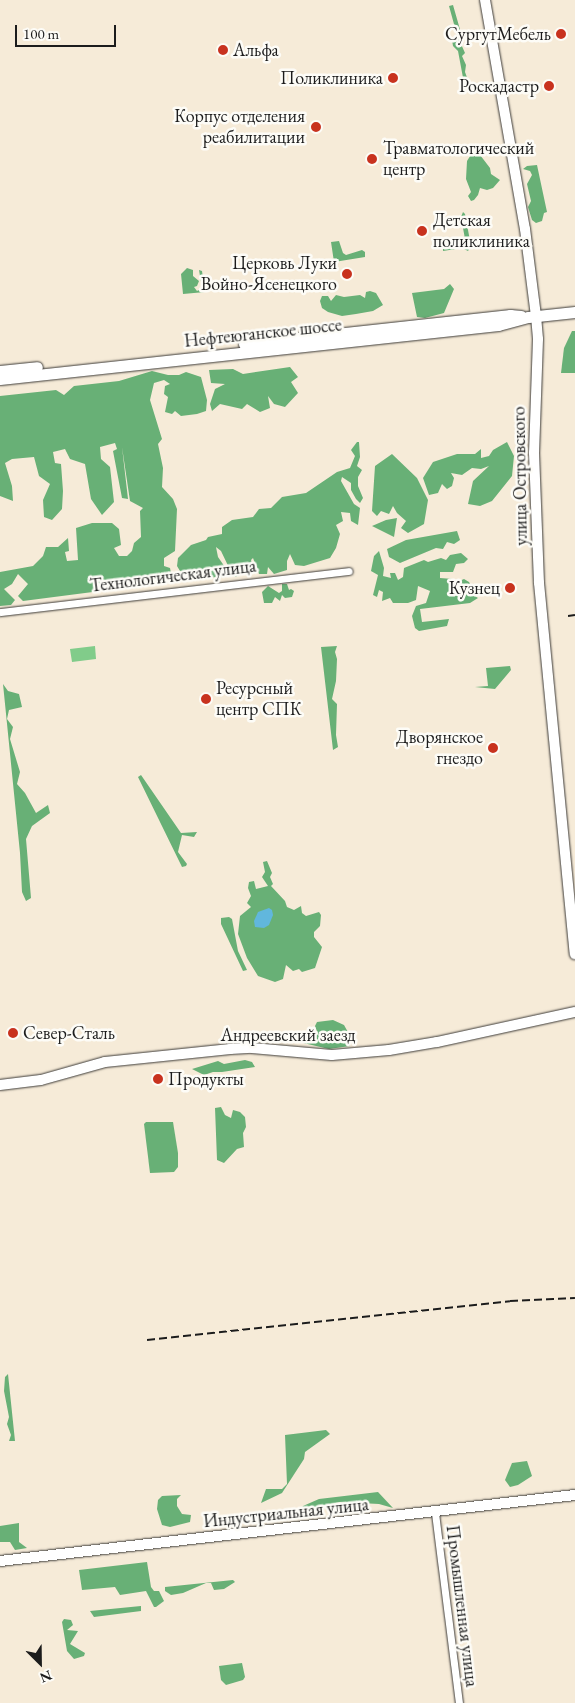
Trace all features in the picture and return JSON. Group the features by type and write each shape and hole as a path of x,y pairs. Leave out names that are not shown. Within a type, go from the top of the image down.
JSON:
{"main road":[{"name":"улица Островского","path":"485,0 525,229 532,316 538,339 534,453 538,567 575,954"},
{"name":"Нефтеюганское шоссе","path":"0,372 510,315 532,316 575,312"},
{"name":"Нефтеюганское шоссе","path":"0,379 498,325 532,316"},
{"name":"Андреевский заезд","path":"0,1085 41,1080 105,1062 230,1049 252,1048 332,1055 389,1050 437,1042 575,1012"},
{"name":"Индустриальная улица","path":"0,1561 435,1513 575,1495"}],"street":[{"name":"Технологическая улица","path":"0,612 349,571"},
{"name":"Промышленная улица","path":"435,1513 459,1703"}],"green space":[{"path":"453,5 461,33 465,37 461,44 465,53 462,56 466,65 465,72 472,91 469,93 464,83 458,51 453,46 452,40 457,35 449,6"},
{"path":"477,151 490,168 491,174 500,180 493,188 487,190 480,188 478,195 471,201 468,196 471,192 466,179 467,161 472,153"},
{"path":"537,165 547,212 544,213 542,221 536,223 532,220 528,207 531,201 527,184 532,175 530,171 523,169 527,166"},
{"path":"463,212 471,246 468,251 462,248 443,251 443,249 460,246 461,239 465,239 461,217"},
{"path":"339,241 343,253 346,255 362,250 365,252 365,257 334,262 331,242"},
{"path":"187,268 193,270 193,276 199,281 197,286 194,287 197,291 202,288 199,270 202,271 205,292 183,294 181,274"},
{"path":"450,284 454,289 444,313 425,318 417,317 412,293 444,289"},
{"path":"366,292 376,293 383,305 373,311 342,316 322,308 320,301 322,296 328,296 331,301 336,295 344,297 360,295 365,298"},
{"path":"572,331 575,331 575,373 561,373 564,348"},
{"path":"290,367 298,377 291,382 298,393 285,407 274,404 268,396 270,408 260,412 247,404 242,409 220,404 212,411 210,404 215,389 225,384 211,383 209,370 233,369 243,374"},
{"path":"152,371 168,375 179,375 186,372 201,377 207,400 206,411 197,414 181,416 175,411 172,414 165,412 168,397 164,394 165,386 170,384 164,380 154,383 150,400 162,439 158,444 163,468 162,487 173,499 177,509 175,551 164,558 164,566 170,568 172,578 167,583 152,579 142,583 138,578 116,589 23,601 18,596 28,584 18,574 12,584 4,589 15,600 11,605 0,606 0,572 33,566 43,556 46,547 58,547 68,538 69,551 65,552 67,561 78,560 76,528 92,523 112,523 119,529 121,545 114,548 119,556 127,556 132,551 134,543 141,537 140,511 143,508 130,501 122,447 128,499 122,498 113,451 117,449 115,443 100,447 101,459 110,467 114,502 102,515 91,499 85,464 70,459 65,449 53,452 55,463 61,464 63,491 62,509 52,520 44,517 43,500 50,484 39,476 34,457 12,459 5,463 12,486 13,501 0,496 0,396 56,390 64,395 74,386 119,381"},
{"path":"359,442 360,457 357,466 362,470 358,477 358,486 363,498 360,503 351,490 351,483 342,477 341,481 354,504 360,508 358,525 351,521 350,513 341,512 343,521 336,525 340,534 336,548 330,558 304,566 295,565 290,554 287,561 287,570 274,574 268,567 267,574 259,574 253,558 251,560 254,570 247,575 241,571 236,577 232,574 221,551 216,547 218,557 229,573 224,577 189,578 186,572 180,571 177,566 178,558 191,545 206,540 208,537 222,534 222,527 232,520 253,517 259,509 271,508 282,497 306,493 337,472 350,468 355,456 351,450"},
{"path":"507,442 514,456 512,476 492,501 480,506 468,504 473,481 489,466 481,469 472,468 462,475 451,473 454,478 452,486 447,489 442,484 438,493 429,495 423,478 433,462 457,454 475,454 481,449 481,458 489,456 493,450"},
{"path":"392,454 417,478 428,500 424,524 408,533 401,528 406,521 397,513 393,506 389,514 381,511 377,516 372,511 375,466"},
{"path":"397,518 394,537 372,526 386,520"},
{"path":"457,531 460,540 454,544 447,542 443,549 436,548 400,563 389,557 387,549 406,540"},
{"path":"379,551 384,568 383,576 391,578 390,573 395,573 398,580 403,577 404,568 424,560 428,562 441,558 446,560 450,555 461,553 468,559 464,563 456,564 453,572 440,572 440,578 453,579 455,583 464,579 469,582 473,589 470,593 478,598 470,603 420,609 422,622 449,619 447,626 419,631 415,628 412,616 416,606 426,603 430,591 418,586 416,600 408,603 393,603 390,598 382,601 383,592 379,590 377,597 373,595 378,575 371,571 374,556"},
{"path":"282,584 287,584 289,590 294,591 292,597 285,598 282,595 280,601 275,597 272,603 264,603 262,592 268,586 279,593 282,591"},
{"path":"95,646 96,659 72,662 70,649"},
{"path":"337,646 335,652 337,659 336,681 332,699 337,704 336,735 338,747 333,750 321,647"},
{"path":"510,666 511,670 495,689 475,687 488,686 486,668"},
{"path":"3,684 8,691 19,694 22,707 9,710 7,719 13,727 10,739 20,772 17,784 25,793 36,813 48,805 50,813 32,826 26,839 31,898 26,901 22,892 20,853"},
{"path":"141,775 181,833 197,832 194,837 182,835 178,852 187,864 186,866 182,867 138,777"},
{"path":"267,861 272,873 270,877 273,884 271,886 285,901 287,907 294,910 301,906 302,913 306,916 319,912 321,915 320,926 314,932 314,937 322,947 315,968 302,972 299,969 293,971 286,965 283,979 275,982 258,976 247,958 238,934 240,916 251,907 247,903 251,896 248,888 249,882 254,881 256,889 268,886 262,877 265,872 263,862"},
{"path":"229,917 232,919 238,951 247,970 243,971 221,924 221,918"},
{"path":"333,1020 344,1025 349,1034 350,1046 329,1049 299,1042 300,1036 312,1038 318,1034 315,1026 317,1022"},
{"path":"245,1060 252,1062 255,1067 213,1072 204,1075 192,1069 218,1061 224,1064"},
{"path":"221,1107 225,1115 231,1118 233,1110 240,1112 245,1117 246,1127 243,1133 244,1147 237,1149 224,1163 217,1160 215,1108"},
{"path":"146,1122 173,1122 178,1153 178,1167 174,1172 150,1173 144,1124"},
{"path":"8,1374 15,1441 9,1441 11,1435 7,1424 9,1417 4,1391 5,1377"},
{"path":"326,1430 330,1434 305,1452 304,1459 282,1493 261,1503 266,1489 282,1489 287,1484 285,1435"},
{"path":"527,1461 532,1476 518,1485 510,1487 505,1480 512,1463"},
{"path":"378,1492 393,1508 379,1504 340,1502 301,1510 303,1506 319,1499"},
{"path":"181,1495 177,1499 177,1506 182,1514 191,1515 190,1522 170,1527 162,1525 157,1509 158,1500 162,1496"},
{"path":"19,1523 19,1542 27,1548 15,1550 10,1542 0,1542 0,1526"},
{"path":"147,1562 151,1587 154,1591 159,1591 164,1601 156,1607 154,1607 146,1591 120,1595 115,1587 82,1590 79,1570"},
{"path":"233,1580 235,1582 224,1589 214,1590 211,1583 206,1583 183,1593 171,1595 165,1591 165,1587"},
{"path":"141,1606 141,1611 94,1617 90,1611"},
{"path":"64,1619 71,1620 73,1625 67,1630 78,1631 70,1644 85,1653 84,1656 74,1659 67,1651 62,1622"},
{"path":"242,1663 245,1677 243,1680 226,1685 221,1680 219,1666"}],"water":[{"path":"269,908 272,910 273,915 269,925 264,928 255,927 254,921 258,912"}],"railway":[{"path":"568,616 575,615"},
{"path":"147,1340 510,1301 575,1298"}],"place":[{"name":"СургутМебель","path":"561,34"},
{"name":"Альфа","path":"223,50"},
{"name":"Поликлиника","path":"393,78"},
{"name":"Роскадастр","path":"549,86"},
{"name":"Корпус отделения реабилитации","path":"316,127"},
{"name":"Травматологический центр","path":"372,159"},
{"name":"Детская поликлиника","path":"422,231"},
{"name":"Церковь Луки Войно-Ясенецкого","path":"347,274"},
{"name":"Кузнец","path":"510,588"},
{"name":"Ресурсный центр СПК","path":"206,699"},
{"name":"Дворянское гнездо","path":"493,748"},
{"name":"Север-Сталь","path":"13,1033"},
{"name":"Продукты","path":"158,1079"}]}
